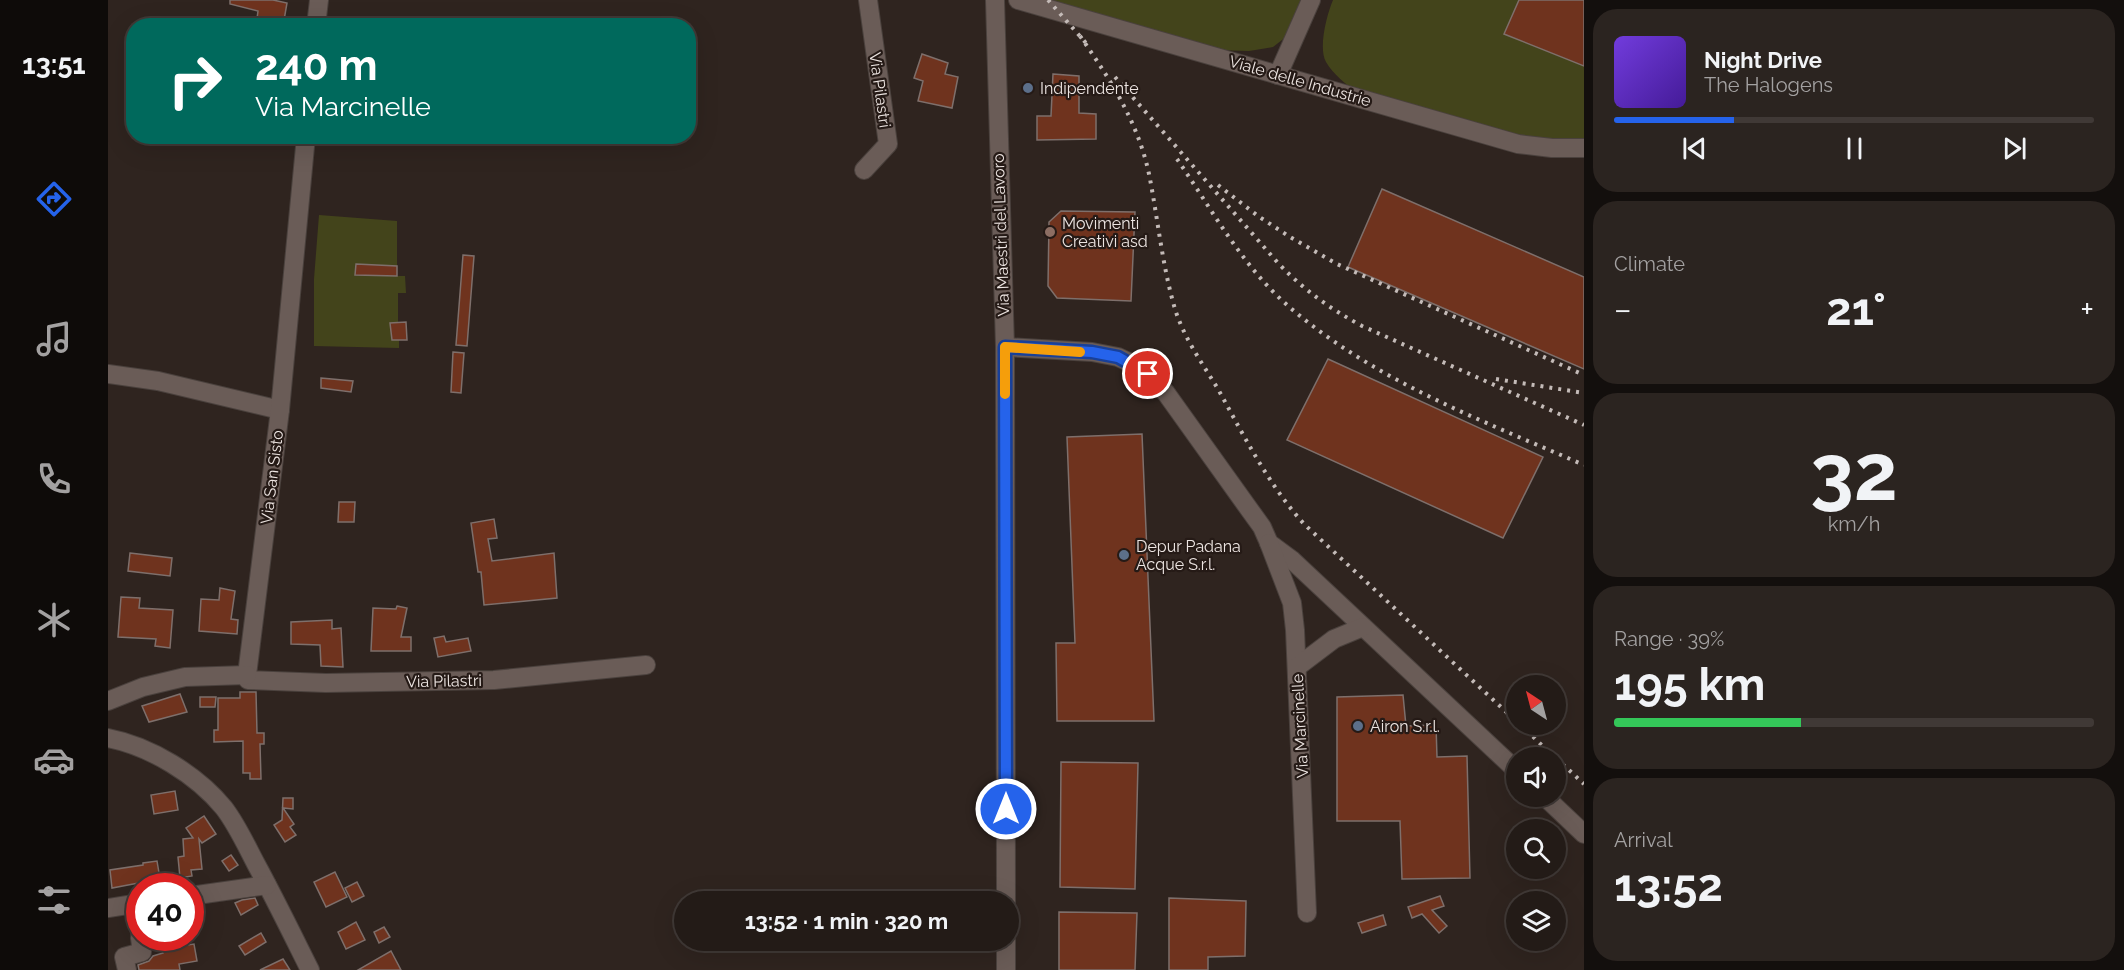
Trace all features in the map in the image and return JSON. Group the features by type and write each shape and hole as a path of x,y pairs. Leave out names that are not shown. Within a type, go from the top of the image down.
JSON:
{"street":[{"path":"317,18 319,0"},
{"name":"Via Pilastri","path":"864,170 888,144 868,0"},
{"name":"Via Maestri del Lavoro","path":"995,0 1005,347 1006,891"},
{"name":"Viale delle Industrie","path":"1017,0 1518,144 1552,148 1584,148"},
{"path":"1278,75 1311,0"},
{"name":"Via San Sisto","path":"247,675 280,410 305,144"},
{"name":"Via Marcinelle","path":"1005,347 1092,352 1118,357 1148,374 1167,393 1262,527 1292,603 1297,667 1307,913"},
{"path":"108,374 158,381 280,410"},
{"name":"Via Marcinelle","path":"1269,543 1292,560 1506,762"},
{"path":"1297,667 1334,639 1363,627"},
{"name":"Via Pilastri","path":"247,675 248,680 326,683 495,680 646,665"},
{"path":"108,701 143,687 185,677 247,675"},
{"path":"108,738 145,750 183,772 207,791 230,818 310,970"},
{"path":"1556,807 1584,834"},
{"path":"204,894 267,885"},
{"path":"108,908 126,905"},
{"path":"127,970 124,957 142,951"},
{"path":"1006,951 1006,970"}],"shaded area":[{"path":"1052,0 1312,0 1291,33 1273,47 1249,51 1215,50"},
{"path":"1333,0 1584,0 1584,138 1536,144 1357,93 1332,71 1324,56 1324,31"},
{"path":"319,215 397,221 397,276 405,276 406,293 398,293 398,322 406,322 407,340 399,340 399,348 314,346 314,279"}],"building":[{"path":"230,0 273,0 287,3 284,18 257,18 258,11 230,4"},
{"path":"1519,0 1584,0 1584,66 1504,34"},
{"path":"922,54 948,63 945,74 958,77 952,108 918,101 923,81 914,78"},
{"path":"1053,74 1079,76 1079,113 1096,114 1096,139 1037,140 1037,116 1051,116"},
{"path":"1382,189 1584,277 1584,369 1348,267"},
{"path":"1061,211 1135,212 1131,301 1057,298 1048,286 1049,222"},
{"path":"463,255 474,256 467,346 456,345"},
{"path":"356,264 397,266 397,276 355,275"},
{"path":"406,322 407,340 392,340 390,323"},
{"path":"453,352 464,353 461,393 451,392"},
{"path":"1328,359 1543,457 1503,538 1287,440"},
{"path":"321,378 353,381 351,392 321,388"},
{"path":"1142,434 1154,721 1057,721 1056,643 1075,643 1067,437"},
{"path":"339,502 355,502 354,522 338,522"},
{"path":"494,519 497,538 488,539 492,561 554,553 557,598 484,605 481,572 478,572 471,523"},
{"path":"130,553 172,558 170,576 128,571"},
{"path":"220,588 235,591 231,619 238,620 237,634 199,631 201,599 219,600"},
{"path":"121,597 140,598 139,608 173,610 170,648 155,646 156,639 118,637"},
{"path":"397,606 407,608 401,637 411,637 411,651 371,651 373,608 396,609"},
{"path":"332,620 332,629 341,628 343,667 321,666 320,645 291,644 291,622"},
{"path":"444,636 446,642 468,638 471,651 438,657 434,638"},
{"path":"240,692 256,692 257,733 264,733 264,744 260,744 261,779 250,779 250,773 243,773 243,741 214,742 214,730 218,730 218,698 240,698"},
{"path":"180,694 187,712 149,722 142,706"},
{"path":"1403,695 1406,726 1436,725 1437,757 1467,756 1470,878 1402,879 1400,821 1337,821 1337,697"},
{"path":"200,697 216,697 215,707 200,707"},
{"path":"1061,762 1138,763 1135,889 1060,887"},
{"path":"175,791 178,810 154,814 151,795"},
{"path":"283,798 293,798 293,809 283,808 294,824 290,827 296,835 285,842 274,825 282,820"},
{"path":"204,816 216,834 202,843 199,839 202,869 191,870 192,873 180,873 178,857 184,856 183,839 193,838 186,828"},
{"path":"231,855 238,865 229,871 222,861"},
{"path":"157,861 159,873 126,873 126,885 112,888 110,870 143,865 143,863"},
{"path":"335,872 347,897 326,907 314,882"},
{"path":"357,882 364,896 352,902 345,888"},
{"path":"1440,896 1444,906 1432,910 1447,926 1439,933 1422,914 1412,918 1408,907"},
{"path":"255,898 258,905 241,915 235,903"},
{"path":"1169,898 1246,901 1245,956 1208,957 1208,970 1169,970"},
{"path":"1059,912 1137,913 1135,970 1059,970"},
{"path":"1383,915 1386,925 1362,933 1358,923"},
{"path":"356,922 365,940 346,949 338,932"},
{"path":"384,927 390,937 379,943 374,932"},
{"path":"261,933 266,942 245,955 239,946"},
{"path":"162,951 195,951 197,961 179,964 180,970 139,970 138,965 163,953"},
{"path":"391,951 401,970 358,970"},
{"path":"283,959 290,970 260,970"}],"railway":[{"path":"1048,0 1086,43"},
{"path":"1080,36 1122,102 1138,137 1149,174 1167,276 1183,330 1268,476 1304,524 1506,712"},
{"path":"1115,77 1278,263 1318,298 1362,326 1584,425"},
{"path":"1177,159 1227,235 1255,271 1286,304 1319,331 1354,355 1429,396 1584,465"},
{"path":"1218,185 1258,216 1337,264 1584,375"},
{"path":"1496,379 1584,393"},
{"path":"1531,735 1544,747"},
{"path":"1566,767 1584,784"}],"slow traffic":[{"path":"1005,394 1005,347 1080,352"}],"place":[{"name":"Indipendente","path":"1028,88"},
{"name":"Movimenti Creativi asd","path":"1050,232"},
{"name":"Depur Padana Acque S.r.l.","path":"1124,555"},
{"name":"Airon S.r.l.","path":"1358,726"}],"route":[{"path":"1006,809 1005,347 1092,352 1118,357 1148,374"}]}
